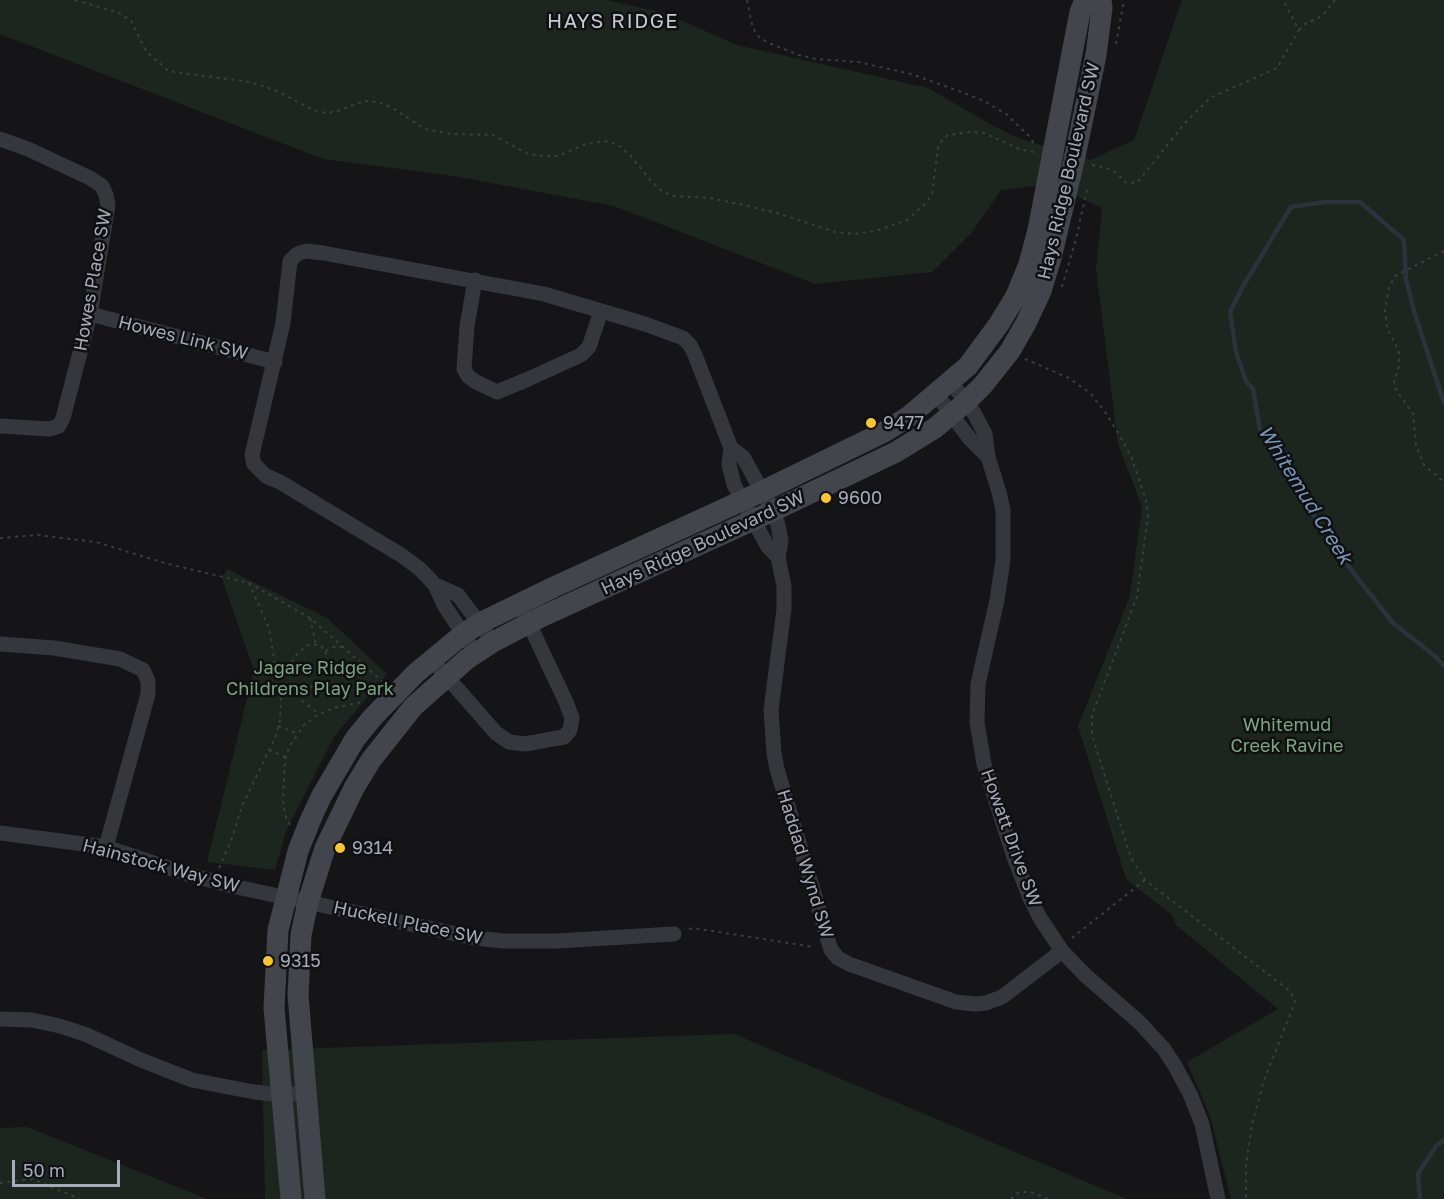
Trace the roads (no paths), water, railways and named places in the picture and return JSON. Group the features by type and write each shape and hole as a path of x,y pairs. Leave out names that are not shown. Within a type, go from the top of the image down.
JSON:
{"street":[{"name":"Hays Ridge Boulevard SW","path":"315,1199 298,995 302,935 308,902 325,848 354,788 371,760 414,707 447,676 524,614 742,501 884,432 908,417 968,366 999,324 1016,296 1029,264 1038,230 1080,12 1085,0"},
{"name":"Hays Ridge Boulevard SW","path":"291,1199 274,997 278,930 298,851 310,821 321,797 356,739 390,698 462,635 480,623 524,614 773,511 918,440 959,409 991,376 1010,351 1041,291 1058,232 1096,55 1101,0"},
{"name":"Howes Place SW","path":"0,139 28,149 90,178 102,186 108,205 90,314 66,410 59,426 49,429 0,426"},
{"path":"485,647 462,635 435,585 420,569 267,476 254,464 252,455 283,323 290,261 297,254 306,251 323,253 544,294 683,338 690,345 731,448"},
{"path":"475,280 467,326 464,369 468,376 476,382 497,392 581,355 589,347 601,311"},
{"name":"Howes Link SW","path":"90,314 275,362"},
{"name":"Howatt Drive SW","path":"944,388 959,409 970,438 988,457 1001,501 1004,545 1001,581 978,684 977,722 984,764 1022,879 1040,918 1061,950 1085,975 1139,1022 1175,1066 1202,1124 1218,1199"},
{"name":"Haddad Wynd SW","path":"731,448 743,458 763,491 773,511 781,541 778,557 784,586 784,609 771,710 777,770 831,950 838,958 849,964 956,1002 975,1004 986,1004 1002,996 1061,950"},
{"name":"Haddad Wynd SW","path":"731,448 729,464 734,485 768,547 778,557"},
{"path":"435,585 458,595 480,623 485,647"},
{"path":"432,660 496,733 509,742 525,744 564,737 570,730 572,718 524,614"},
{"path":"0,644 54,648 120,659 143,670 148,681 148,694 106,847"},
{"name":"Hainstock Way SW","path":"0,832 106,847 213,881 286,897"},
{"name":"Huckell Place SW","path":"286,897 451,934 503,941 557,941 674,934"},
{"path":"0,1019 32,1020 60,1026 87,1035 151,1065 192,1080 282,1095 306,1093"}],"waterway":[{"name":"Whitemud Creek","path":"1444,403 1406,279 1404,240 1360,202 1325,202 1291,207 1230,312 1236,352 1246,381 1253,389 1260,430 1338,553 1393,623 1435,656 1444,666"},
{"name":"Whitemud Creek","path":"1420,1199 1418,1174 1436,1146 1444,1140"}],"place":[{"name":"9477","path":"871,423"},
{"name":"9600","path":"826,498"},
{"name":"9314","path":"340,848"},
{"name":"9315","path":"268,961"}],"district":[{"name":"HAYS RIDGE","path":"613,22"}],"park label":[{"name":"Jagare Ridge Childrens Play Park","path":"310,678"},
{"name":"Whitemud Creek Ravine","path":"1287,735"}]}
